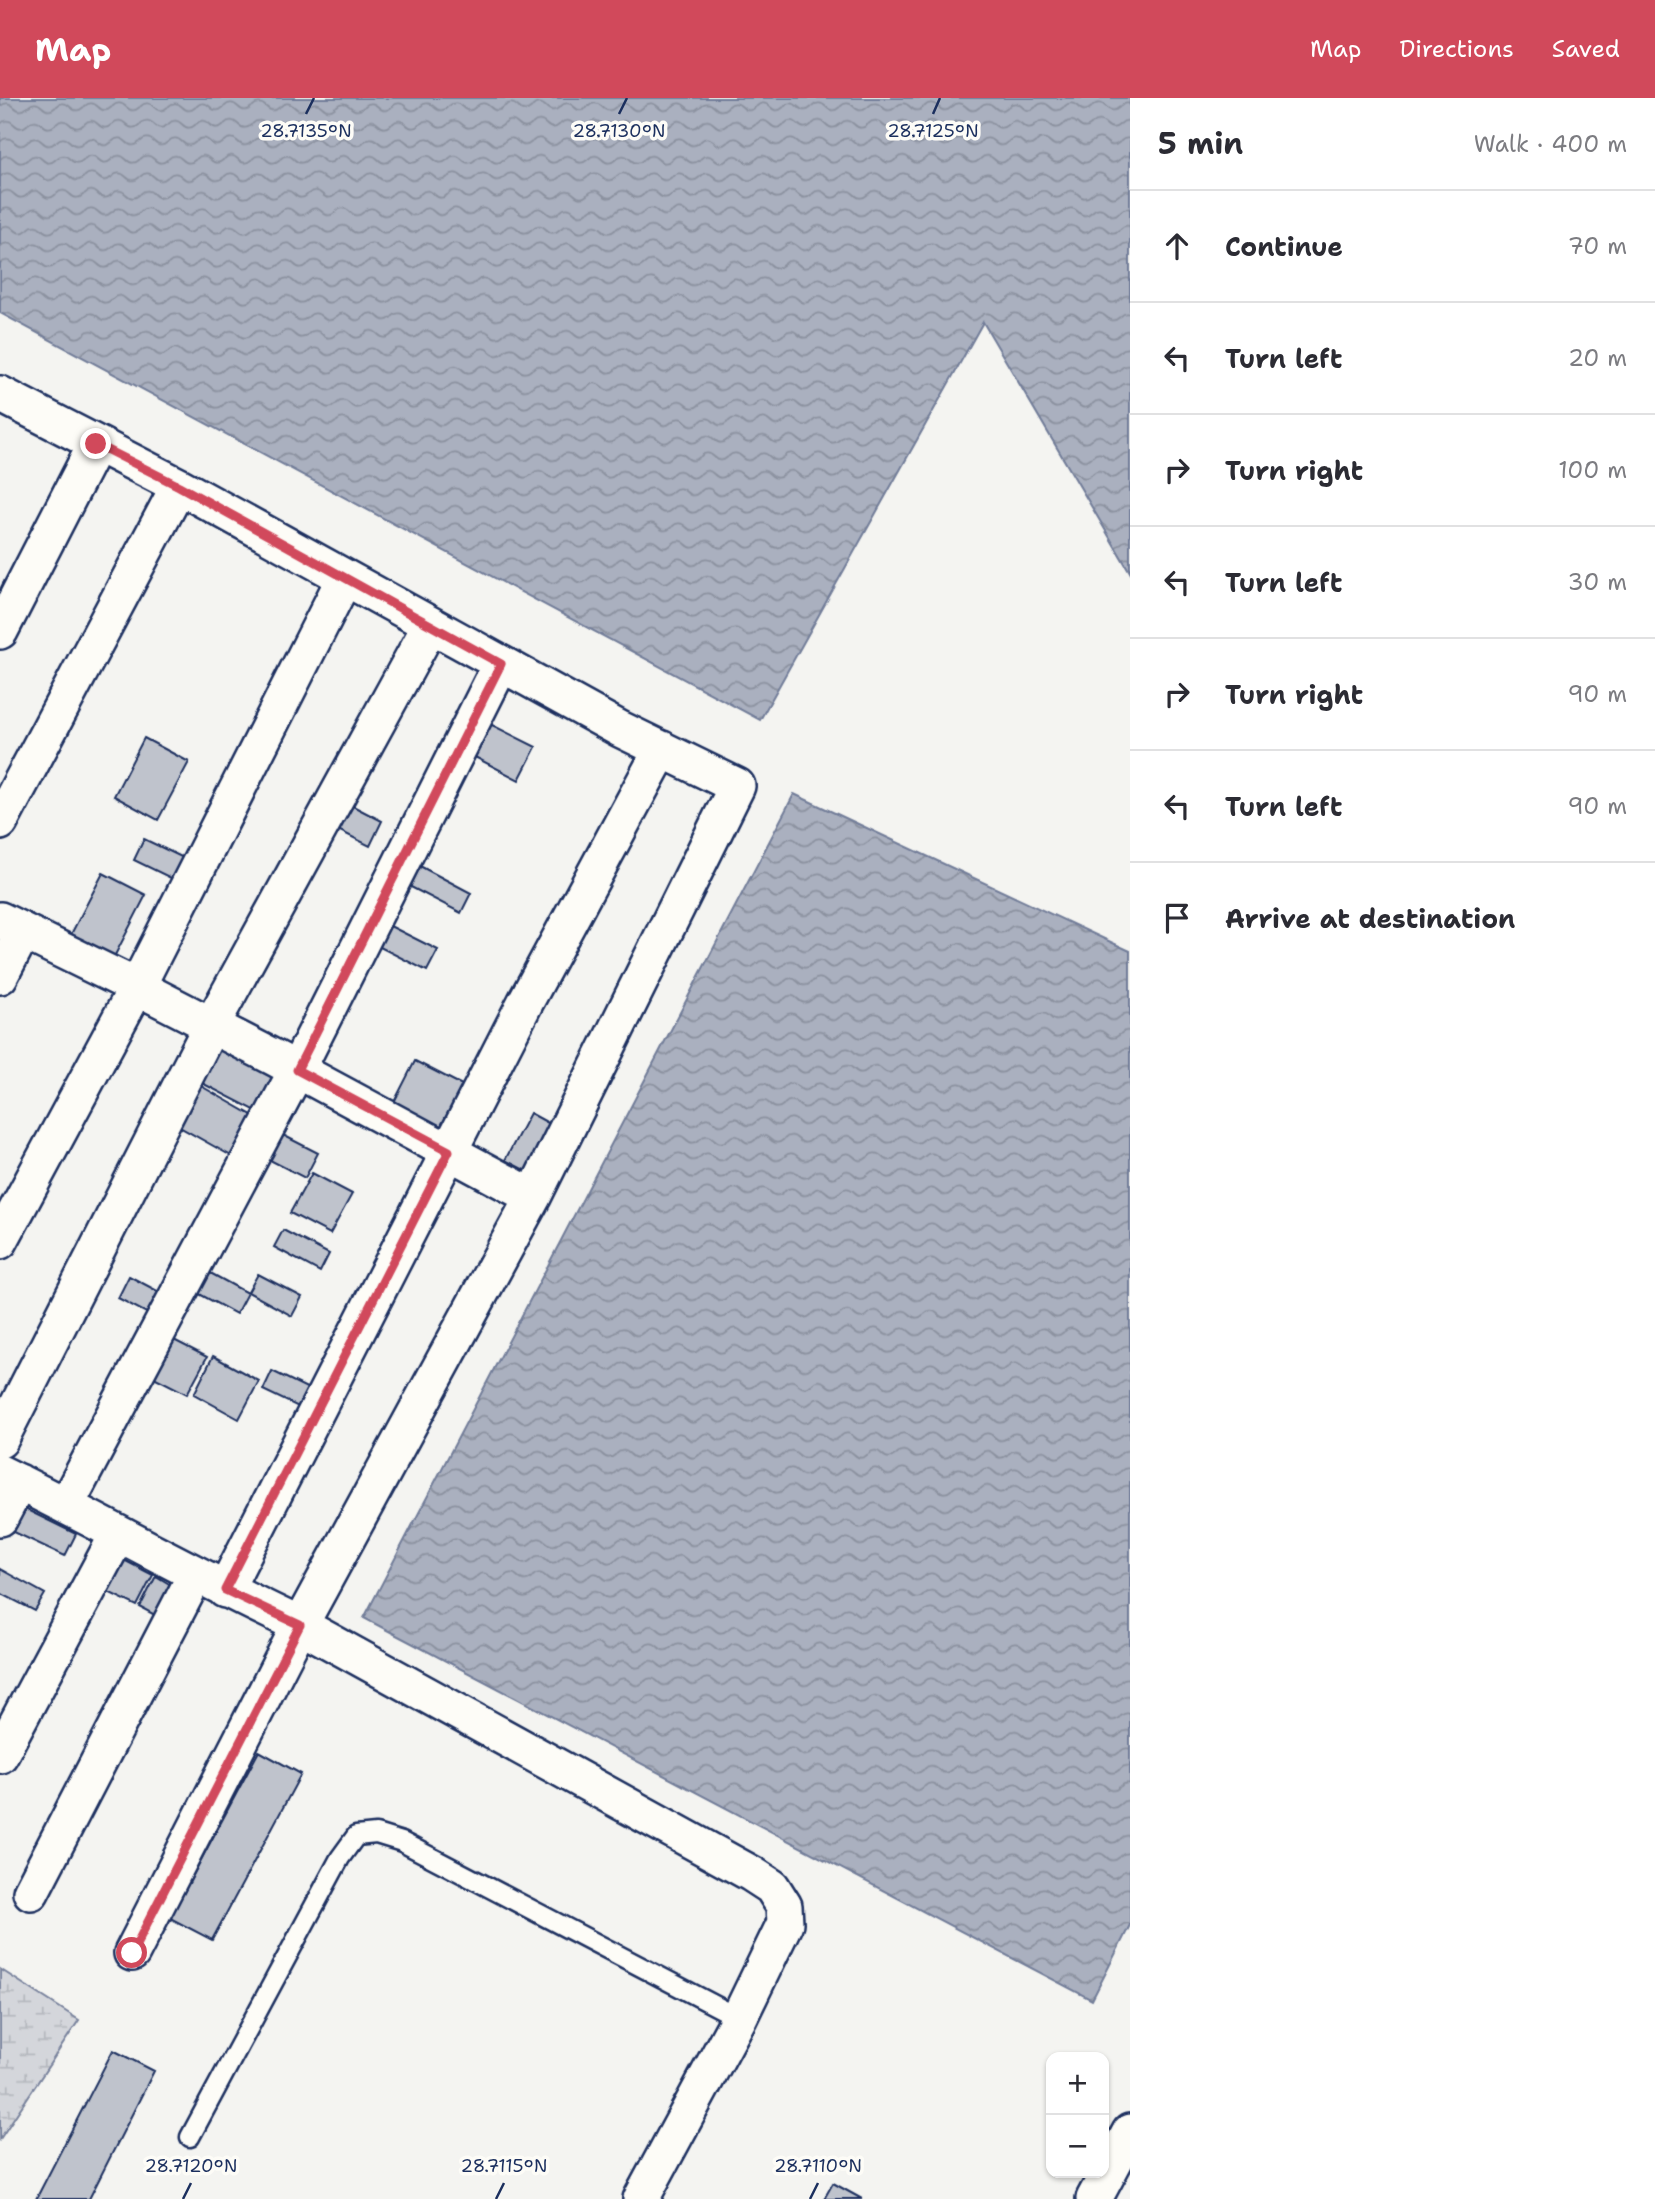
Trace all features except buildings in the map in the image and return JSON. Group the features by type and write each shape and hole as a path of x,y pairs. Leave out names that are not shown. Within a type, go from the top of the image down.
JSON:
{"street":[{"path":"2,401 179,486 620,729 737,786 533,1197 300,1625 132,1953"},
{"path":"0,631 96,444"},
{"path":"0,822 179,486"},
{"path":"0,1241 137,987 344,579"},
{"path":"0,1440 211,1026 430,626"},
{"path":"66,1505 297,1070 501,664"},
{"path":"31,1892 211,1582 449,1151 531,991 662,749"},
{"path":"0,976 11,926 137,987 297,1070 533,1197"},
{"path":"0,1518 9,1477 300,1625 772,1887 784,1906 785,1923 739,2018 641,2199"},
{"path":"0,1755 118,1534"},
{"path":"1108,2194 1130,2132"}],"lane":[{"path":"190,2137 340,1858 356,1836 376,1834 402,1842 739,2018"}],"green space":[{"path":"0,1969 79,2020 0,2139"}],"water":[{"path":"0,98 1130,98 1130,572 983,322 760,720 0,313"},
{"path":"794,794 1130,951 1130,1925 1092,2000 364,1618"}],"route":[{"path":"96,444 179,486 501,664 297,1070 449,1151 225,1590 300,1625 132,1953"}]}
